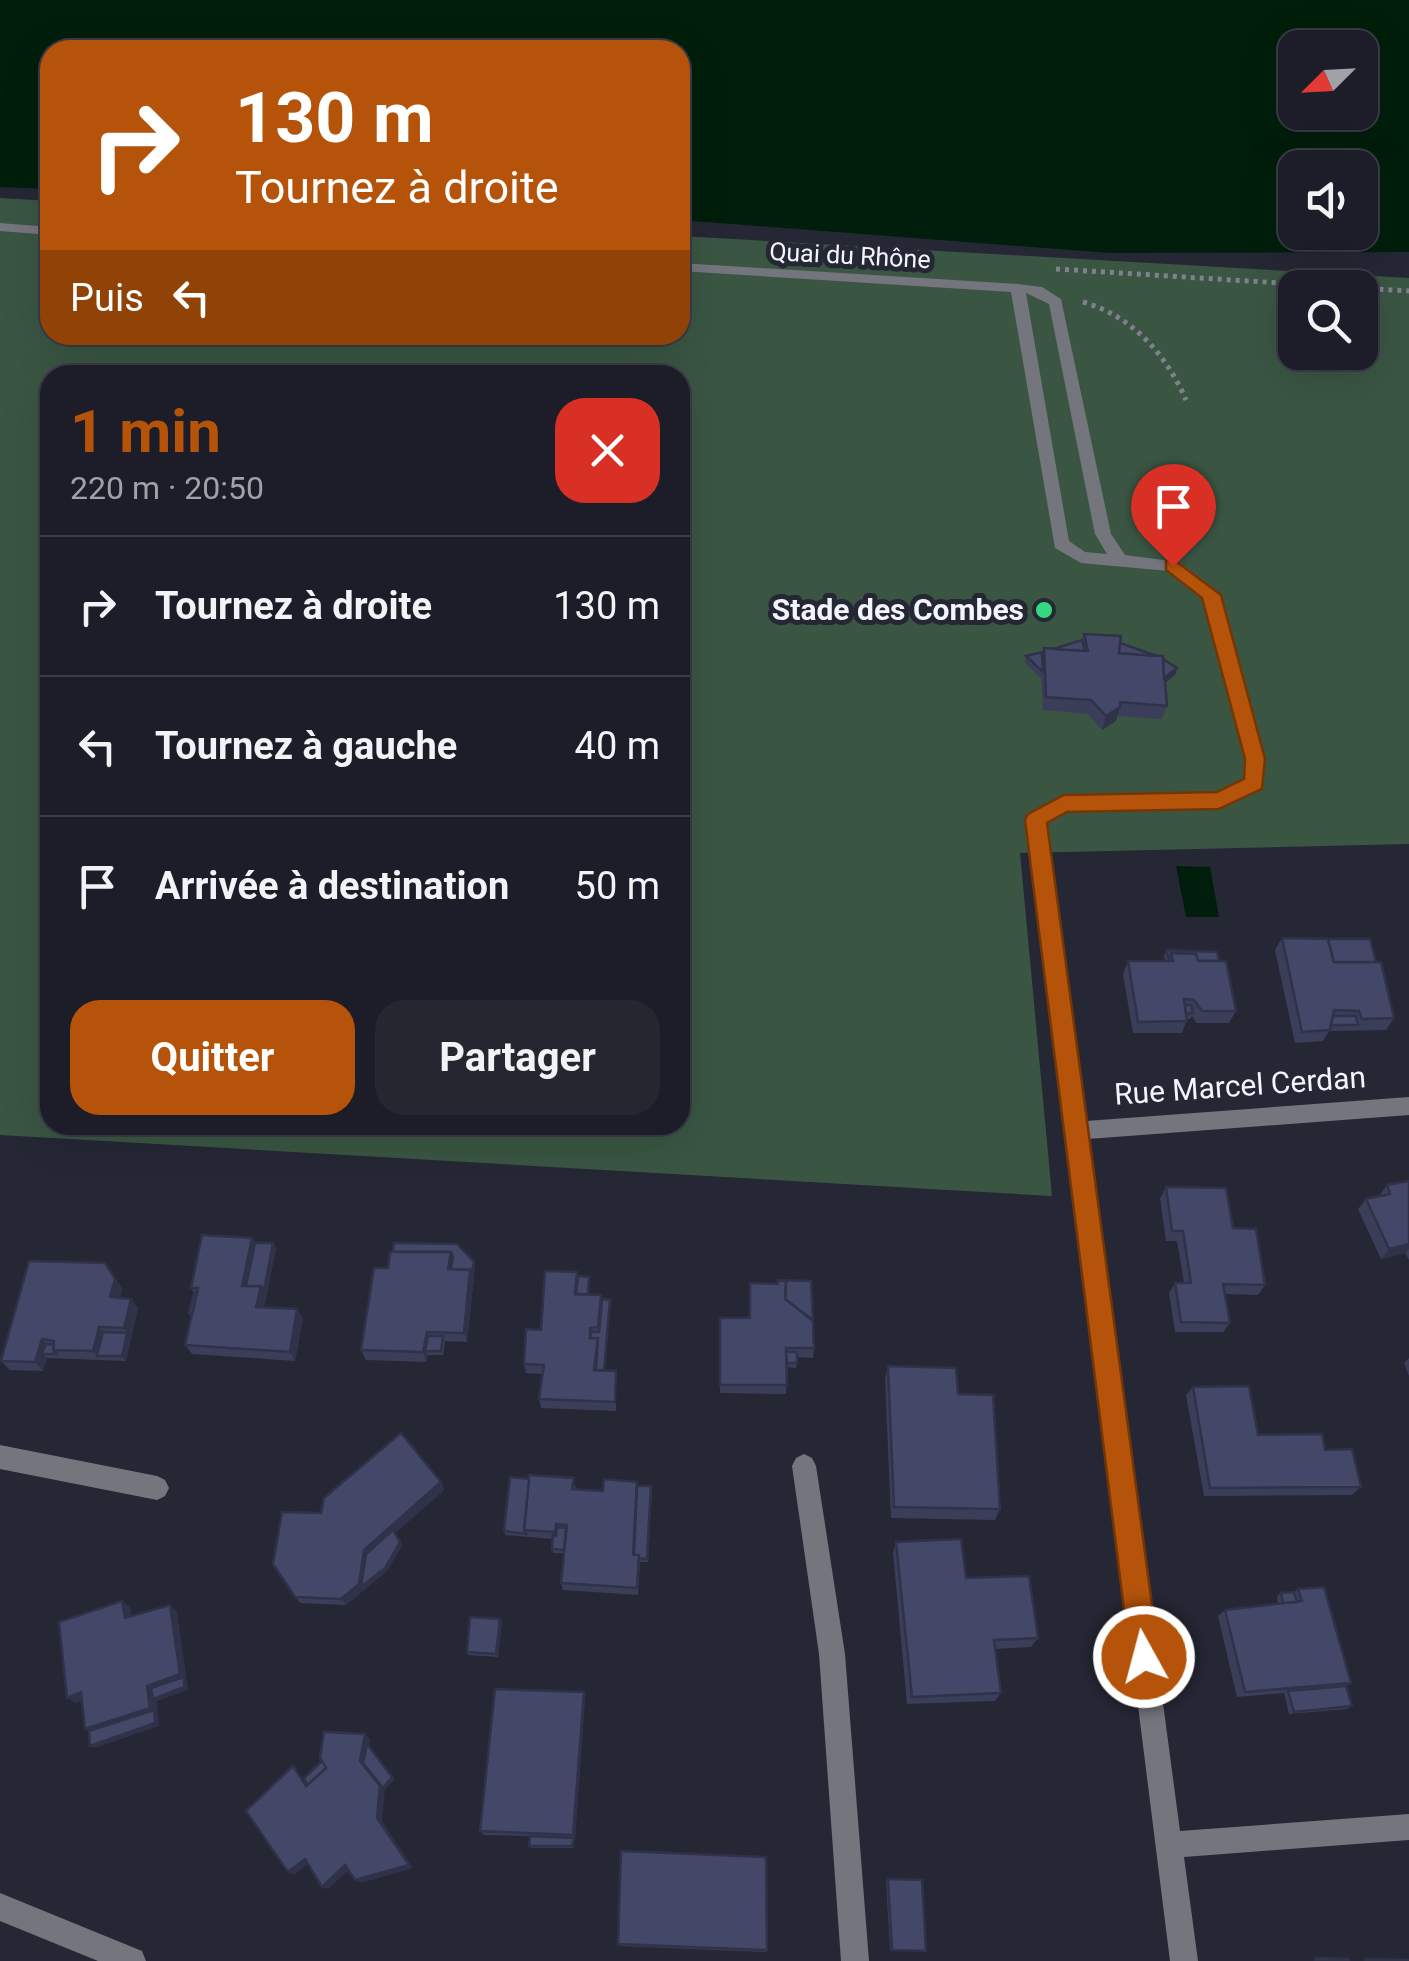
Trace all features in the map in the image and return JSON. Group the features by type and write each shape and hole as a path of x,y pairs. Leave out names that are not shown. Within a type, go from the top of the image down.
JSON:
{"street":[{"path":"0,227 40,230"},
{"name":"Quai du Rhône","path":"690,269 1018,288 1037,290 1056,302"},
{"path":"1018,288 1060,544 1080,557 1173,566 1211,595 1255,759 1255,783 1219,800 1064,804 1036,820 1184,1961"},
{"path":"1056,302 1102,534 1119,559"},
{"name":"Rue Marcel Cerdan","path":"1076,1131 1409,1106"},
{"path":"0,1457 157,1488"},
{"path":"804,1466 832,1654 854,1961"},
{"path":"1169,1846 1409,1826"},
{"path":"0,1906 132,1961"}],"path":[{"path":"1056,302 1088,302 1125,322 1177,375 1186,400"}],"shaded area":[{"path":"0,0 1409,0 1409,252 1110,253 690,221 690,40 40,40 40,189 0,187"},
{"name":"Stade des Combes","path":"0,198 40,200 40,345 690,345 690,237 1278,270 1278,370 1378,370 1378,276 1409,278 1409,844 1020,853 1052,1196 0,1135"},
{"path":"1176,866 1210,867 1219,917 1186,917"}],"building":[{"path":"1084,634 1121,636 1119,653 1163,656 1167,706 1120,702 1120,707 1106,716 1091,700 1046,697 1044,648 1088,651"},
{"path":"1082,640 1085,651 1053,649"},
{"path":"1120,643 1157,656 1119,653"},
{"path":"1043,652 1042,655 1043,672 1026,656"},
{"path":"1163,659 1177,668 1164,678"},
{"path":"1282,938 1328,939 1334,962 1381,962 1394,1018 1362,1019 1359,1011 1334,1010 1330,1030 1302,1032"},
{"path":"1328,939 1370,939 1376,962 1334,962"},
{"path":"1166,950 1217,952 1219,961 1198,961 1196,954 1171,953 1169,959"},
{"path":"1171,953 1196,954 1198,961 1226,961 1236,1011 1202,1011 1194,1000 1184,999 1187,1021 1138,1022 1128,961 1173,961"},
{"path":"1333,1016 1356,1016 1358,1025 1331,1025"},
{"path":"1409,1181 1409,1244 1389,1249 1366,1199 1390,1194 1387,1185"},
{"path":"1166,1187 1226,1188 1233,1228 1256,1229 1265,1285 1223,1284 1230,1323 1181,1322 1175,1283 1191,1283 1183,1231 1172,1231"},
{"path":"202,1235 252,1238 242,1286 261,1286 256,1307 297,1309 290,1352 185,1345 198,1288 191,1288"},
{"path":"255,1243 273,1243 264,1290 261,1286 246,1286"},
{"path":"394,1243 457,1244 474,1262 471,1274 470,1270 451,1269 451,1252 393,1252"},
{"path":"390,1252 451,1252 448,1269 470,1270 464,1333 427,1332 423,1352 361,1350 374,1268 388,1268"},
{"path":"29,1261 105,1263 115,1279 110,1297 131,1299 124,1328 99,1327 93,1351 53,1350 54,1341 42,1339 35,1362 1,1361"},
{"path":"545,1271 577,1272 575,1294 601,1295 598,1327 590,1328 590,1338 598,1338 594,1370 616,1371 615,1402 539,1399 544,1365 524,1364 526,1329 541,1330"},
{"path":"578,1276 589,1277 588,1294 576,1294"},
{"path":"778,1280 811,1281 813,1320 785,1299 786,1281"},
{"path":"786,1281 785,1299 813,1321 814,1348 786,1348 787,1385 720,1385 720,1318 750,1318 750,1283"},
{"path":"602,1299 610,1300 604,1370 596,1370 598,1338 590,1338 591,1332 599,1332"},
{"path":"103,1332 127,1333 122,1356 97,1356"},
{"path":"428,1336 443,1336 441,1351 425,1351"},
{"path":"46,1344 54,1345 57,1354 42,1354"},
{"path":"786,1352 797,1352 797,1363 787,1363"},
{"path":"888,1366 956,1368 958,1394 993,1395 1000,1509 894,1507"},
{"path":"1249,1386 1258,1435 1322,1434 1325,1450 1352,1449 1361,1487 1210,1488 1193,1387"},
{"path":"401,1433 441,1482 364,1550 359,1584 341,1599 295,1597 273,1564 282,1512 321,1513 324,1498"},
{"path":"529,1475 574,1478 572,1489 603,1491 604,1479 637,1482 633,1554 639,1555 637,1588 561,1583 567,1525 556,1524 555,1532 524,1530"},
{"path":"510,1477 529,1479 526,1534 504,1531"},
{"path":"637,1486 651,1486 647,1559 634,1555"},
{"path":"557,1527 566,1528 564,1550 552,1549"},
{"path":"393,1530 400,1542 385,1568 361,1587 366,1554"},
{"path":"961,1539 966,1578 1029,1576 1038,1638 994,1640 1001,1693 912,1697 896,1542"},
{"path":"1324,1587 1351,1683 1245,1692 1225,1610 1302,1601 1298,1589"},
{"path":"1294,1592 1297,1602 1283,1603 1281,1593"},
{"path":"122,1601 125,1618 170,1605 180,1674 147,1686 150,1708 85,1729 81,1692 67,1698 59,1622"},
{"path":"470,1617 500,1619 496,1654 467,1652"},
{"path":"184,1677 184,1687 153,1699 151,1688"},
{"path":"1346,1686 1352,1706 1294,1712 1288,1691"},
{"path":"495,1689 584,1692 573,1835 480,1831"},
{"path":"154,1710 155,1723 90,1746 89,1731"},
{"path":"324,1732 365,1734 360,1761 380,1786 377,1818 409,1865 355,1880 345,1865 322,1887 305,1859 288,1872 246,1811 293,1766 306,1786 326,1768 320,1758"},
{"path":"367,1744 392,1777 383,1788 363,1763"},
{"path":"322,1761 326,1768 307,1785 304,1778"},
{"path":"530,1836 574,1838 572,1846 529,1846"},
{"path":"621,1851 766,1857 767,1950 618,1944"},
{"path":"888,1879 922,1880 926,1951 892,1950"},
{"path":"1348,1959 1349,1961 1315,1961"},
{"path":"1409,1960 1409,1961 1365,1961"}],"place":[{"name":"Stade des Combes","path":"1044,610"}],"route":[{"path":"1144,1657 1036,820 1064,804 1219,800 1255,783 1255,759 1211,595 1173,566"}]}
